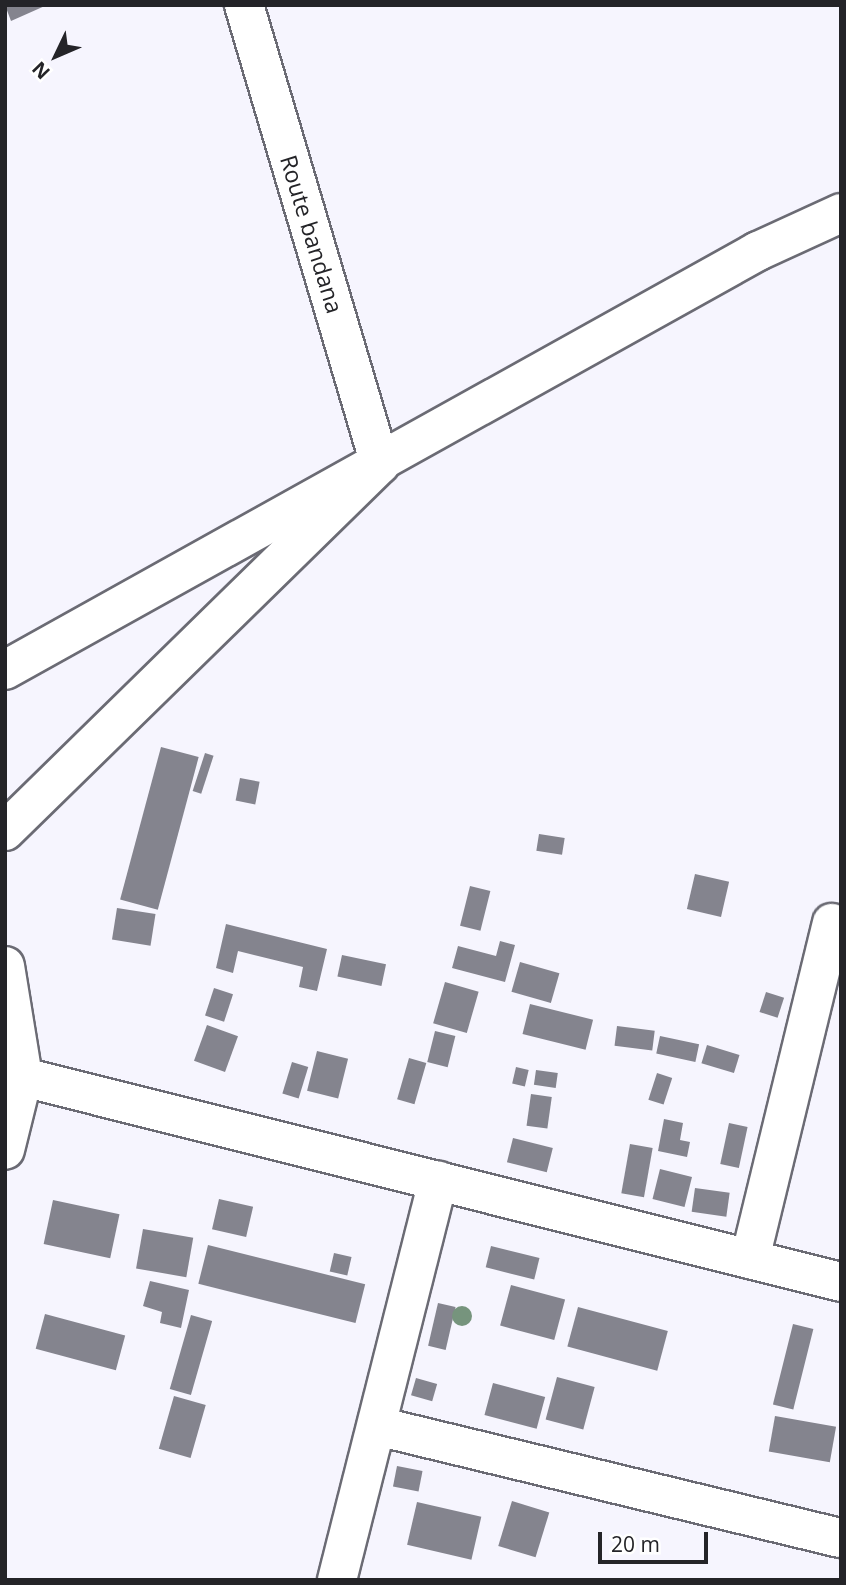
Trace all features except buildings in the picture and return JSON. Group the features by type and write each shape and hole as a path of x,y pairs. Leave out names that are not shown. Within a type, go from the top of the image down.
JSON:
{"street":[{"name":"Route bandana","path":"244,5 380,464"},
{"path":"5,670 380,464 758,251 841,213"},
{"path":"5,831 380,464"},
{"path":"750,1259 832,923"},
{"path":"5,966 23,1077 5,1150"},
{"path":"23,1077 841,1282"},
{"path":"337,1580 438,1181"},
{"path":"377,1426 841,1538"}]}
